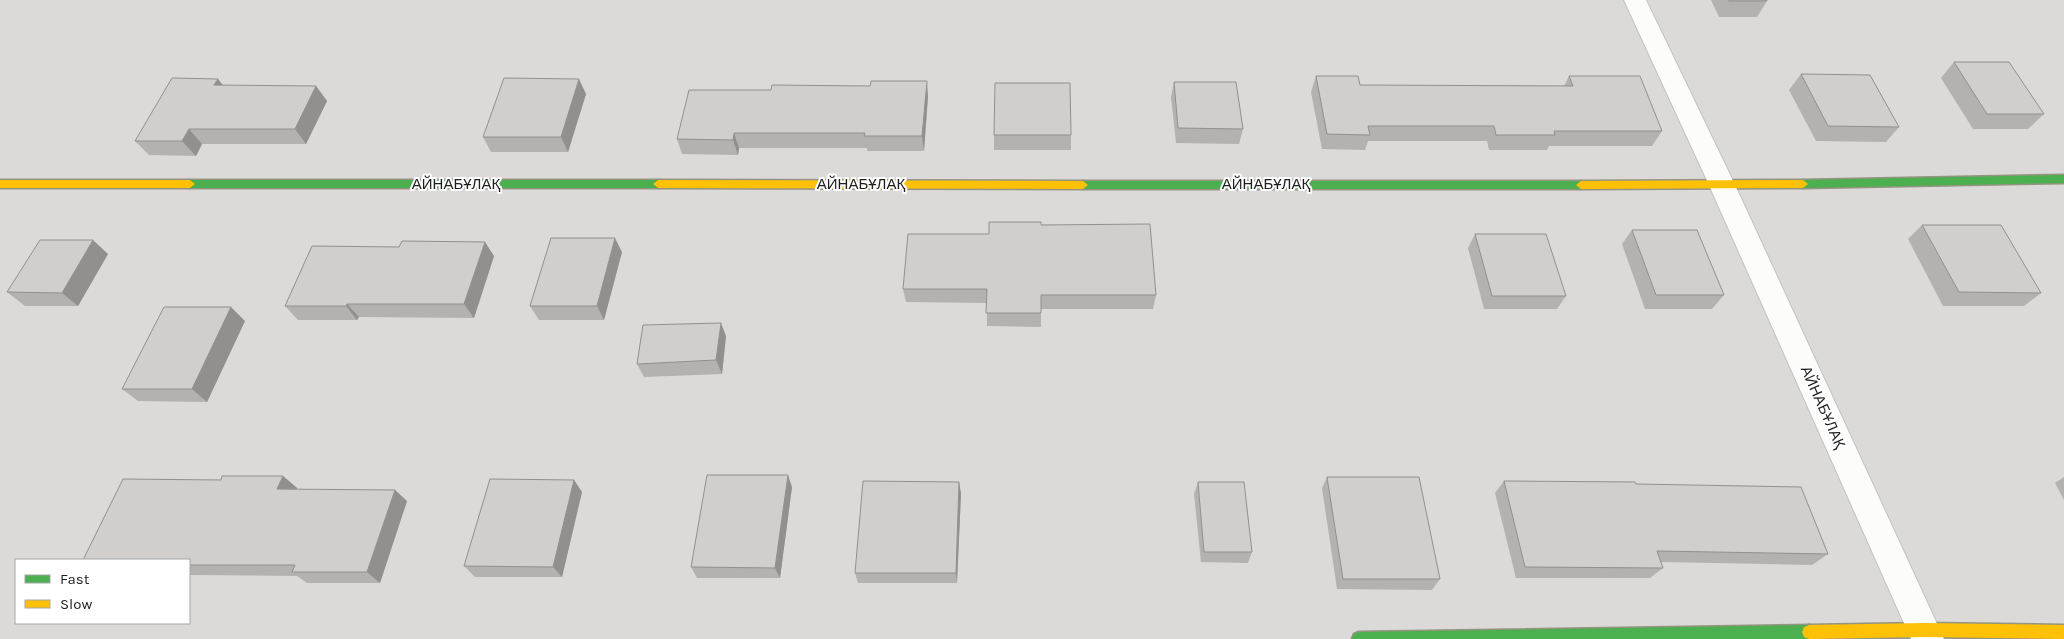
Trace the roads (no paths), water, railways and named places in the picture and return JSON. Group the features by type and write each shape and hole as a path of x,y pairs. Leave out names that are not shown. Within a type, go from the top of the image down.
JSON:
{"street":[{"name":"АЙНАБҰЛАҚ","path":"1635,0 1722,185 1926,635"},
{"name":"АЙНАБҰЛАҚ","path":"0,184 1722,185 2064,179"},
{"path":"1359,639 1926,635 2064,632"}]}
